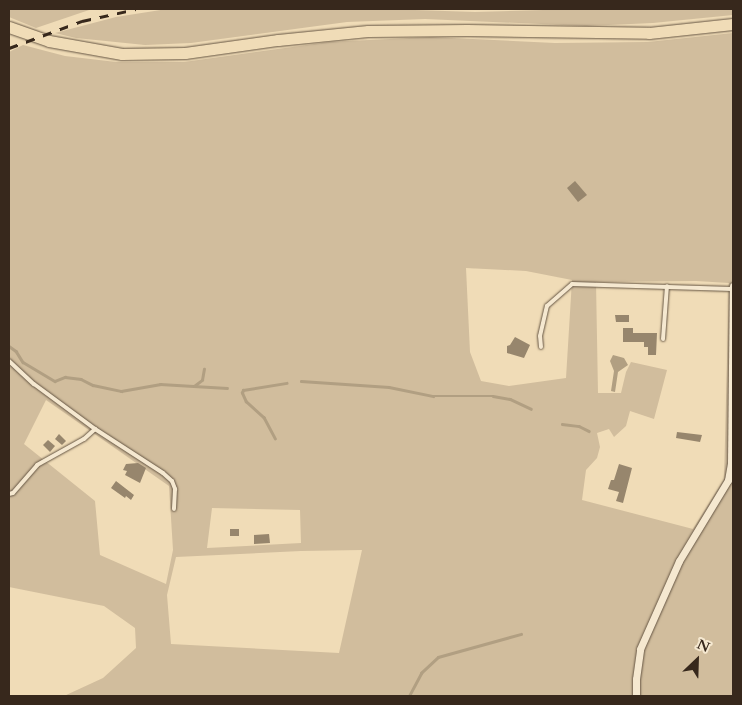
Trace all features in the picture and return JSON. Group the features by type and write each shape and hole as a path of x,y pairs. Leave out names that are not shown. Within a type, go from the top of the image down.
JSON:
{"main road":[{"path":"9,27 49,41 122,54 185,53 278,40 368,31 467,30 648,33 733,24"}],"street":[{"path":"636,696 636,678 640,649 679,561 728,480 731,463 733,287"}],"lane":[{"path":"541,347 540,336 547,306 572,284 733,287"},
{"path":"663,339 667,286"},
{"path":"9,361 34,384 95,429 108,435 172,481 175,489 174,509"},
{"path":"9,494 13,493 37,465 84,439 95,429"}],"shaded area":[{"path":"9,9 92,9 36,28 9,17"},
{"path":"167,9 385,9 475,12 579,9 733,9 733,15 653,23 586,26 425,19 347,22 191,43 145,45 76,38 55,33 116,17"},
{"path":"733,33 733,696 64,696 103,678 136,648 135,628 104,606 9,587 9,52 23,45 65,56 116,62 184,62 329,42 430,37 555,43 648,42","holes":["466,268 526,271 572,280 566,378 509,386 481,381 470,352","696,281 729,283 724,479 693,529 582,500 586,470 597,458 600,447 597,433 609,429 614,437 626,426 630,411 654,419 667,370 631,362 626,372 621,393 598,393 596,282","46,400 169,486 173,550 166,584 100,555 95,501 24,444","212,508 300,510 301,543 207,548","362,550 339,653 171,644 167,595 176,557"]},
{"path":"613,355 624,358 628,365 618,372 615,392 611,391 614,371 610,361"}],"building":[{"path":"575,181 587,195 578,202 567,188"},
{"path":"615,315 629,315 629,322 616,322"},
{"path":"623,328 633,328 633,333 657,333 656,355 648,355 648,347 644,347 644,342 623,342"},
{"path":"515,337 530,345 524,358 507,353 507,346 510,345"},
{"path":"677,432 702,435 700,442 676,438"},
{"path":"59,434 66,441 62,445 55,439"},
{"path":"48,440 55,446 50,452 43,445"},
{"path":"138,463 146,468 140,483 125,475 127,471 123,470 126,464"},
{"path":"619,464 632,468 623,503 616,501 619,492 608,489 611,480 614,480"},
{"path":"116,481 134,495 131,500 111,488"},
{"path":"230,529 239,529 239,536 230,536"},
{"path":"269,534 270,543 254,544 254,535"}],"waterway":[{"path":"9,346 16,351 23,362 55,381 65,377 81,379 93,385 121,391 160,384 227,388"},
{"path":"194,386 202,380 204,369"},
{"path":"301,381 389,387 433,396 493,396 510,399 531,409"},
{"path":"275,439 264,418 246,402 242,393 243,390 286,383"},
{"path":"562,424 579,426 589,431"},
{"path":"409,696 421,673 438,657 521,634"}],"railway":[{"path":"9,48 82,21 136,9"},
{"path":"469,9 484,9"}]}
